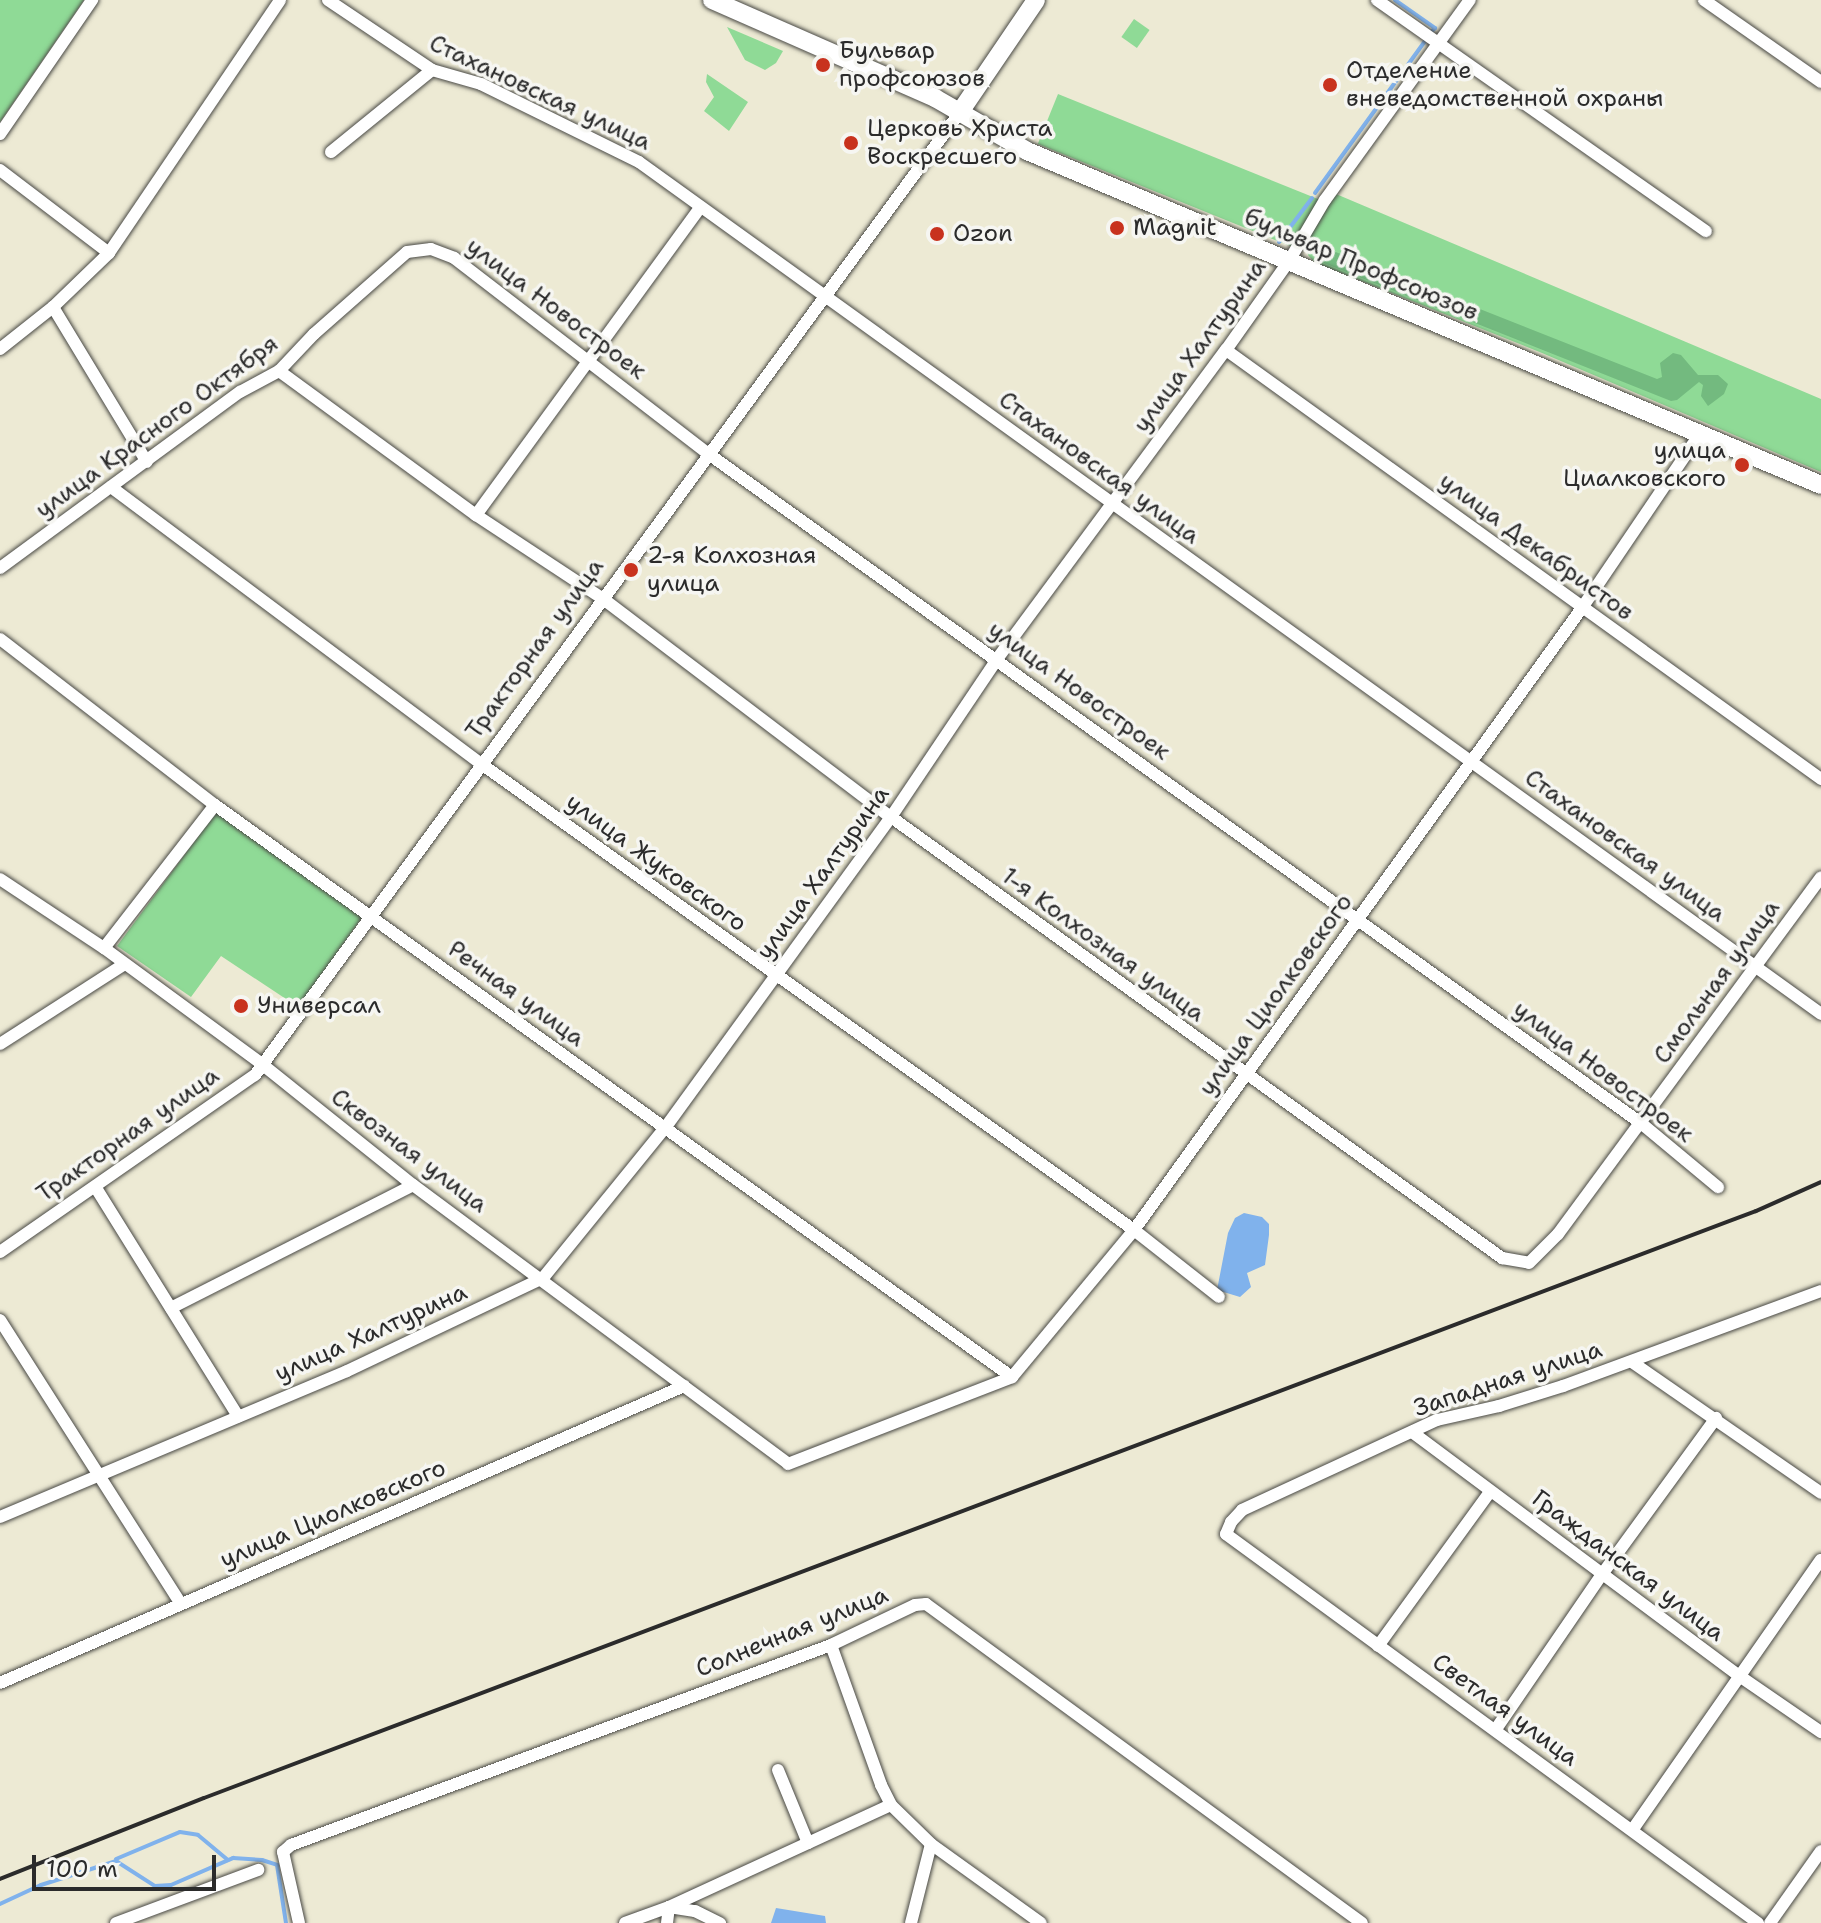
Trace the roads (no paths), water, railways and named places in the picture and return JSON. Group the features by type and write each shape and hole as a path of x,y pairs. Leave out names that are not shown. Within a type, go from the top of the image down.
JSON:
{"main road":[{"name":"бульвар Профсоюзов","path":"712,0 960,112 1027,151 1821,485"},
{"name":"Тракторная улица","path":"960,112 1036,0"}],"street":[{"path":"0,134 92,0"},
{"path":"0,349 53,307 109,253 280,0"},
{"name":"Стахановская улица","path":"328,0 432,70 481,84 614,147 825,294 1821,1014"},
{"path":"1377,0 1706,231"},
{"name":"улица Халтурина","path":"0,1517 347,1371 543,1278 665,1128 775,977 891,817 997,659 1226,350 1289,261 1325,200 1470,0"},
{"path":"1704,0 1821,82"},
{"path":"331,152 432,70"},
{"name":"Тракторная улица","path":"0,1252 255,1075 480,763 960,112"},
{"path":"0,170 109,253"},
{"path":"476,515 591,362 701,207"},
{"name":"улица Новостроек","path":"407,252 431,249 454,258 710,455 1642,1124 1718,1187"},
{"name":"улица Красного Октября","path":"0,568 240,392 279,371 314,334 407,252"},
{"path":"53,307 147,462"},
{"name":"улица Декабристов","path":"1226,350 1821,779"},
{"path":"279,371 476,515 602,598 891,817"},
{"name":"улица Циолковского","path":"788,1464 1012,1377 1134,1230 1582,608 1701,432"},
{"name":"улица Жуковского","path":"111,487 480,763 775,977 1134,1230 1219,1297"},
{"name":"Речная улица","path":"0,639 215,805 1012,1377"},
{"path":"104,948 215,805"},
{"name":"1-я Колхозная улица","path":"891,817 1502,1258 1529,1263"},
{"name":"Смольная улица","path":"1529,1263 1558,1234 1642,1124 1821,877"},
{"name":"Сквозная улица","path":"0,879 104,948 123,965 263,1065 413,1185 543,1278 788,1464"},
{"path":"0,1044 123,965"},
{"path":"171,1308 413,1185"},
{"path":"96,1188 238,1416"},
{"name":"Западная улица","path":"1226,1534 1231,1522 1242,1510 1437,1420 1499,1406 1632,1362 1821,1291"},
{"path":"0,1320 180,1603"},
{"path":"1632,1362 1821,1493"},
{"name":"улица Циолковского","path":"0,1683 684,1386"},
{"path":"1496,1729 1603,1573 1716,1418"},
{"name":"Гражданская улица","path":"1412,1432 1738,1675 1821,1732"},
{"path":"1378,1646 1490,1492"},
{"name":"Светлая улица","path":"1226,1534 1758,1923"},
{"path":"1633,1829 1821,1560"},
{"name":"Солнечная улица","path":"299,1923 283,1852 291,1845 831,1645 915,1605 926,1604 1362,1923"},
{"path":"831,1645 891,1805 931,1844 1041,1923"},
{"path":"778,1770 808,1843"},
{"path":"625,1923 669,1907 891,1805"},
{"path":"911,1923 931,1844"},
{"path":"1770,1923 1821,1851"},
{"path":"116,1923 258,1870"},
{"path":"667,1923 669,1907"},
{"path":"669,1907 695,1911 720,1923"}],"water":[{"path":"1244,1213 1262,1217 1269,1224 1269,1235 1265,1265 1247,1273 1251,1287 1240,1297 1217,1290 1228,1233 1235,1218"},
{"path":"776,1908 825,1916 826,1923 771,1923"}],"waterway":[{"path":"1395,0 1435,28 1432,31"},
{"path":"1315,193 1425,41"},
{"path":"1279,242 1312,198"},
{"path":"116,1859 180,1832 198,1835 228,1860"},
{"path":"0,1904 41,1885 116,1861 155,1886 171,1885 233,1858 262,1860 277,1865 286,1923"}],"railway":[{"path":"0,1879 204,1798 1756,1211 1821,1182"}],"place":[{"name":"Бульвар профсоюзов","path":"823,65"},
{"name":"Отделение вневедомственной охраны","path":"1330,85"},
{"name":"Церковь Христа Воскресшего","path":"851,143"},
{"name":"Magnit","path":"1117,228"},
{"name":"Ozon","path":"937,234"},
{"name":"улица Циалковского","path":"1742,465"},
{"name":"2-я Колхозная улица","path":"631,570"},
{"name":"Универсал","path":"241,1006"}]}
